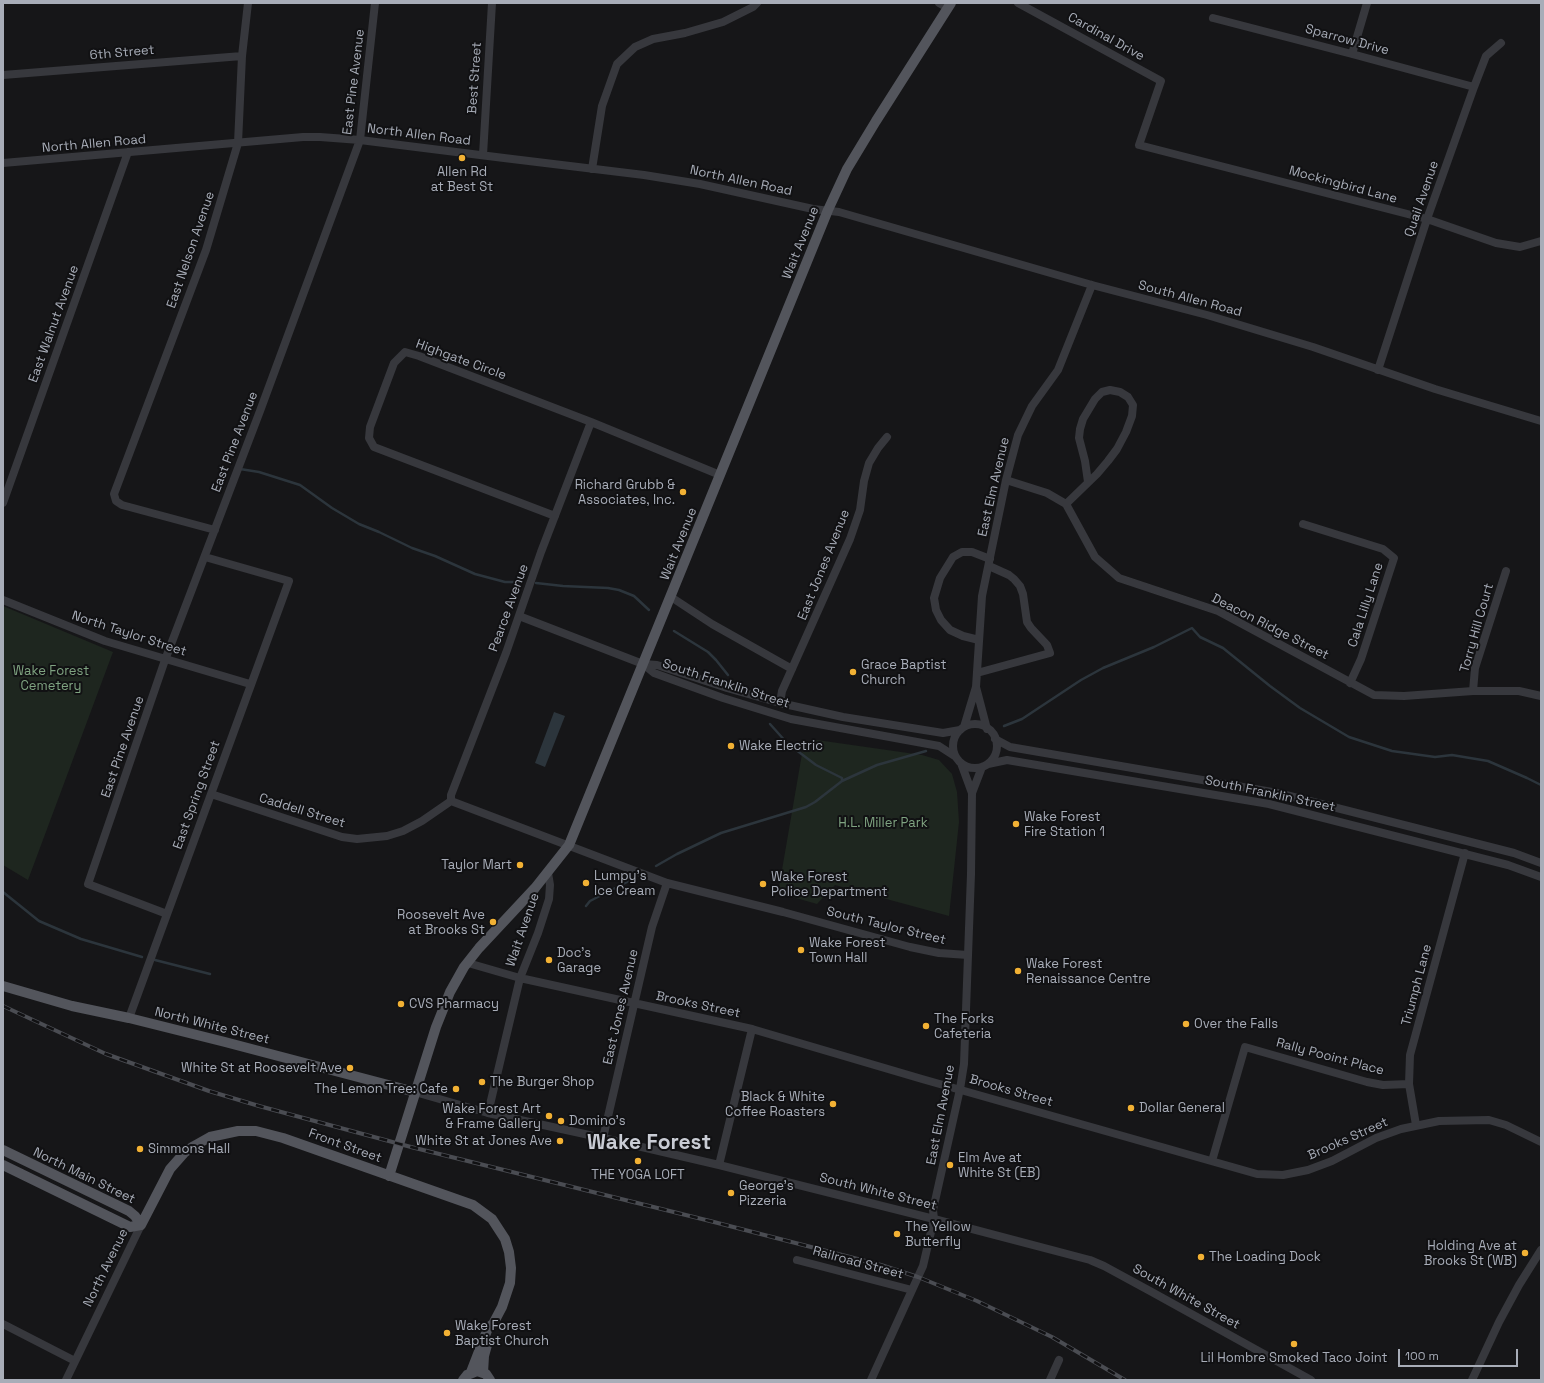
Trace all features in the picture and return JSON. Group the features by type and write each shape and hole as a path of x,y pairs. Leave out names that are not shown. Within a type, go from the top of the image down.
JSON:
{"main road":[{"name":"Wait Avenue","path":"548,873 569,845 828,210 847,169 946,5"},
{"path":"389,1176 442,1010 450,992 479,948 548,873"},
{"name":"North White Street","path":"3,986 72,1006 129,1018 415,1092"},
{"name":"Front Street","path":"170,1169 185,1152 210,1137 228,1132 248,1130 283,1138 473,1205 492,1220 504,1239 509,1252 511,1268 510,1283 502,1307 493,1324"},
{"name":"North Main Street","path":"3,1150 128,1211 135,1216 141,1225 130,1227 3,1165"},
{"name":"North Avenue","path":"141,1225 170,1169"},
{"path":"463,1380 471,1372 488,1328 493,1324"},
{"path":"486,1376 484,1356 486,1345 493,1331 493,1324"},
{"path":"471,1372 477,1371 486,1376"}],"street":[{"name":"East Nelson Avenue","path":"215,530 122,505 116,501 114,494 206,250 238,143 242,56 248,3"},
{"name":"East Pine Avenue","path":"167,914 89,883 166,660 360,140 375,3"},
{"name":"Best Street","path":"483,155 492,3"},
{"path":"592,169 602,106 617,64 635,47 653,39 685,33 723,22 753,7 757,3"},
{"name":"Cardinal Drive","path":"1018,3 1161,81 1139,144"},
{"path":"1352,54 1367,3"},
{"name":"Sparrow Drive","path":"1213,18 1474,87"},
{"name":"Quail Avenue","path":"1378,370 1427,219 1474,87 1486,56 1502,43"},
{"name":"6th Street","path":"3,75 242,56"},
{"name":"North Allen Road","path":"3,163 303,137 360,140 700,184 813,209 828,210"},
{"name":"Mockingbird Lane","path":"1139,144 1427,219 1496,243 1520,247 1541,241"},
{"name":"East Walnut Avenue","path":"3,503 128,152"},
{"name":"South Allen Road","path":"828,210 1092,285 1241,325 1313,347 1434,389 1541,420"},
{"name":"East Elm Avenue","path":"962,729 976,687 982,596 1006,480 1018,435 1032,406 1058,370 1092,285"},
{"name":"Highgate Circle","path":"555,516 374,447 369,438 370,427 394,363 405,352 591,422 720,475"},
{"path":"1006,480 1047,493 1066,504 1088,482 1108,461 1117,449 1132,416 1133,405 1128,397 1120,392 1110,390 1102,392 1095,399 1083,419 1079,438 1088,482"},
{"name":"Pearce Avenue","path":"451,801 451,795 506,653 555,516 591,422"},
{"name":"East Jones Avenue","path":"780,703 782,690 850,539 860,510 864,481 870,463 878,448 887,437"},
{"name":"Deacon Ridge Street","path":"1066,504 1095,557 1119,578 1218,611 1374,695 1404,696 1473,692 1520,692 1541,696"},
{"name":"Cala Lilly Lane","path":"1304,524 1383,549 1394,558 1361,659 1350,682"},
{"path":"977,673 1050,653 1047,645 1027,622 1022,594 1017,582 972,552 962,552 953,557 940,578 934,598 936,610 950,630 963,636 979,640"},
{"name":"East Spring Street","path":"129,1018 250,684 289,581 205,557"},
{"name":"Torry Hill Court","path":"1473,692 1475,668 1506,571"},
{"path":"671,598 712,624 792,669"},
{"name":"North Taylor Street","path":"3,600 105,641 250,684"},
{"path":"519,616 643,664"},
{"name":"South Franklin Street","path":"643,664 657,665 727,688 780,703 843,717 941,733 962,729"},
{"name":"South Franklin Street","path":"643,664 654,673 723,698 780,716 939,746 958,760"},
{"name":"East Elm Avenue","path":"976,687 987,728"},
{"path":"976,724 987,728 995,739 996,751 993,758 985,765 974,768 967,767 958,760 953,750 953,742 962,729 976,724"},
{"name":"South Franklin Street","path":"995,739 1010,747 1278,793 1514,853 1541,863"},
{"name":"East Elm Avenue","path":"958,760 972,793"},
{"name":"South Franklin Street","path":"985,765 1007,760 1241,798 1275,805 1465,853 1508,865 1541,877"},
{"name":"East Elm Avenue","path":"871,1380 923,1266 960,1089 964,1064 972,793 985,765"},
{"name":"Caddell Street","path":"211,794 342,837 357,839 387,836 403,831 422,821 451,801"},
{"path":"451,801 569,845"},
{"name":"South Taylor Street","path":"569,845 667,883 736,899 910,947 939,953 968,954"},
{"name":"Triumph Lane","path":"1416,1125 1409,1084 1410,1055 1465,853"},
{"name":"Wait Avenue","path":"488,1114 520,978 549,899 550,885 548,873"},
{"name":"East Jones Avenue","path":"603,1138 652,927 667,883"},
{"name":"Brooks Street","path":"468,963 520,978 752,1029 1257,1174 1283,1175 1308,1170 1332,1161 1376,1138 1416,1125 1445,1121 1489,1120 1506,1125 1541,1142"},
{"path":"720,1165 752,1029"},
{"name":"Rally Pooint Place","path":"1212,1161 1245,1047 1367,1082 1383,1085 1409,1084"},
{"name":"South White Street","path":"415,1092 488,1114 603,1138 720,1165 1076,1256 1104,1266 1311,1380"},
{"name":"North Avenue","path":"66,1380 141,1225"},
{"path":"1472,1380 1499,1322 1519,1285 1541,1250"},
{"name":"Railroad Street","path":"797,1260 912,1290"},
{"path":"3,1324 75,1361"},
{"path":"1050,1380 1059,1360"}],"green space":[{"name":"Wake Forest Cemetery","path":"3,606 113,652 28,880 3,865"},
{"name":"H.L. Miller Park","path":"817,740 922,755 939,760 952,774 957,792 959,822 949,916 835,885 817,904 778,893 803,748"}],"shaded area":[{"path":"554,712 565,716 545,767 535,763"}],"waterway":[{"path":"240,469 259,472 300,485 332,508 359,524 475,574 505,582 523,582"},
{"path":"536,583 619,590 634,596 649,610"},
{"path":"1004,726 1022,719 1081,680 1103,668 1154,647 1192,628 1200,637 1223,648 1300,708 1349,737 1392,751 1435,757 1452,755 1488,761 1541,785"},
{"path":"674,631 708,652 728,675"},
{"path":"770,724 787,743 816,765 842,778 842,781"},
{"path":"656,866 721,833 806,807 815,802 842,781 877,765 926,751"},
{"path":"586,906 590,901 631,880"},
{"path":"3,892 39,921 81,939 142,957"},
{"path":"155,960 210,974"}],"railway":[{"path":"3,1006 106,1054 209,1091 259,1106 411,1147 881,1265 918,1277 977,1301 1052,1337 1125,1380"}],"place":[{"name":"Allen Rd at Best St","path":"462,158"},
{"name":"Richard Grubb & Associates, Inc.","path":"683,492"},
{"name":"Grace Baptist Church","path":"853,672"},
{"name":"Wake Electric","path":"731,746"},
{"name":"Wake Forest Fire Station 1","path":"1016,824"},
{"name":"Taylor Mart","path":"520,865"},
{"name":"Lumpy's Ice Cream","path":"586,883"},
{"name":"Wake Forest Police Department","path":"763,884"},
{"name":"Roosevelt Ave at Brooks St","path":"493,922"},
{"name":"Wake Forest Town Hall","path":"801,950"},
{"name":"Doc's Garage","path":"549,960"},
{"name":"Wake Forest Renaissance Centre","path":"1018,971"},
{"name":"CVS Pharmacy","path":"401,1004"},
{"name":"Over the Falls","path":"1186,1024"},
{"name":"The Forks Cafeteria","path":"926,1026"},
{"name":"White St at Roosevelt Ave","path":"350,1068"},
{"name":"The Burger Shop","path":"482,1082"},
{"name":"The Lemon Tree: Cafe","path":"456,1089"},
{"name":"Black & White Coffee Roasters","path":"833,1104"},
{"name":"Dollar General","path":"1131,1108"},
{"name":"Wake Forest Art & Frame Gallery","path":"549,1116"},
{"name":"Domino's","path":"561,1121"},
{"name":"White St at Jones Ave","path":"560,1141"},
{"name":"Simmons Hall","path":"140,1149"},
{"name":"THE YOGA LOFT","path":"638,1161"},
{"name":"Elm Ave at White St (EB)","path":"950,1165"},
{"name":"George's Pizzeria","path":"731,1193"},
{"name":"The Yellow Butterfly","path":"897,1234"},
{"name":"Holding Ave at Brooks St (WB)","path":"1525,1253"},
{"name":"The Loading Dock","path":"1201,1257"},
{"name":"Wake Forest Baptist Church","path":"447,1333"},
{"name":"Lil Hombre Smoked Taco Joint","path":"1294,1344"}],"district":[{"name":"Wake Forest","path":"649,1143"}]}
